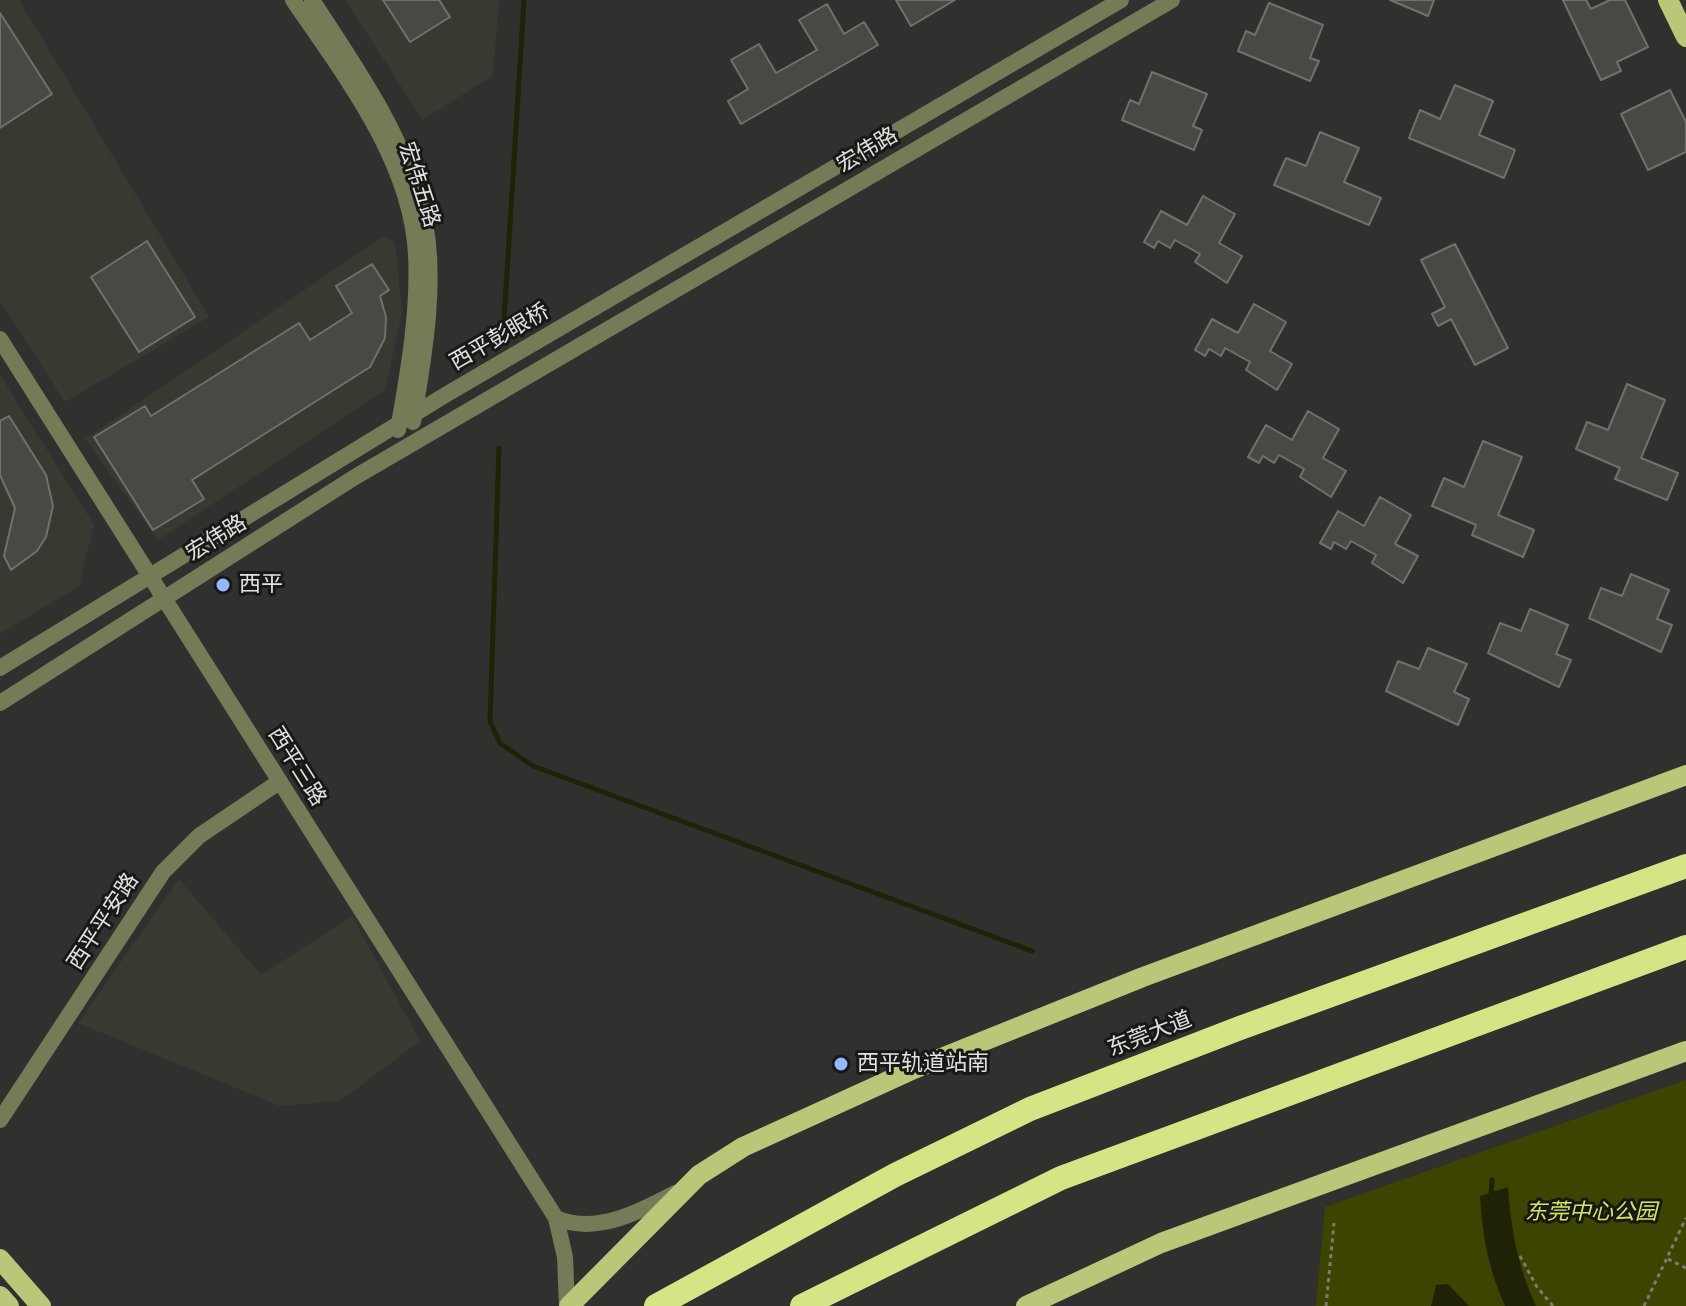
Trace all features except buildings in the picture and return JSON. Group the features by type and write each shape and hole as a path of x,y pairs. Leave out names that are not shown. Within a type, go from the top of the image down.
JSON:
{"highway":[{"name":"东莞大道","path":"656,1306 895,1175 1030,1109 1240,1028 1686,866"},
{"path":"802,1306 1061,1178 1686,947"}],"main road":[{"path":"1668,0 1686,37"},
{"path":"568,1306 699,1175 743,1147 914,1069 1143,977 1686,775"},
{"path":"1026,1306 1161,1243 1686,1051"},
{"path":"0,1259 41,1306"},
{"path":"0,1296 9,1306"}],"street":[{"name":"宏伟五路","path":"293,0 370,118 394,166 408,212 416,254 412,340 399,426 401,451"},
{"name":"宏伟五路","path":"312,0 381,109 407,161 423,212 429,254 425,341 414,417 401,451"},
{"name":"宏伟路","path":"574,321 1121,0"},
{"name":"宏伟路","path":"0,703 401,451 1172,0"},
{"name":"西平彭眼桥","path":"447,394 574,321"},
{"name":"西平三路","path":"0,339 556,1218 565,1257 568,1306"},
{"name":"宏伟路","path":"0,668 447,394"},
{"name":"西平平安路","path":"0,1120 163,872 199,836 279,782"},
{"path":"556,1218 570,1224 603,1223 642,1210 687,1187"}],"path":[{"path":"1644,1306 1686,1218"},
{"path":"1326,1306 1334,1223"},
{"path":"1520,1256 1537,1287 1553,1306"},
{"path":"1668,1259 1686,1268"}],"shaded area":[{"path":"0,0 19,0 209,317 65,402 0,301"},
{"path":"345,0 499,0 493,75 423,120"},
{"path":"384,236 395,242 402,312 385,390 158,540 85,439"},
{"path":"0,375 94,525 79,586 0,634"},
{"path":"179,879 261,975 352,916 420,1041 340,1101 280,1106 78,1023"},
{"path":"1508,1187 1516,1248 1536,1306 1505,1306 1487,1252 1480,1196"},
{"path":"1448,1284 1469,1306 1431,1306 1436,1285"}],"green space":[{"name":"东莞中心公园","path":"1686,1080 1686,1306 1316,1306 1325,1207"}],"waterway":[{"path":"504,320 524,0"},
{"path":"499,448 490,721 500,743 533,766 1032,951"},
{"path":"1491,1199 1492,1180"}],"place":[{"name":"西平","path":"223,585"},
{"name":"西平轨道站南","path":"841,1064"}]}
